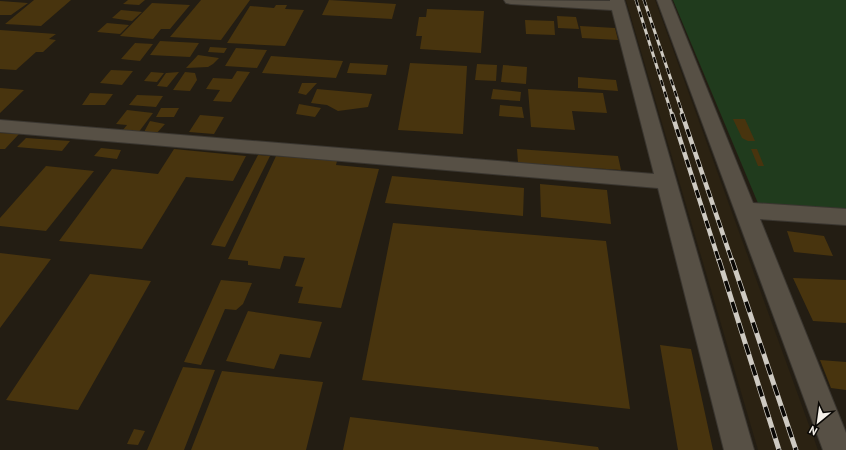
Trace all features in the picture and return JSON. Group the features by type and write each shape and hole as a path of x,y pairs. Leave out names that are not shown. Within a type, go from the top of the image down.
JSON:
{"street":[{"path":"511,0 618,3 739,450"},
{"path":"664,0 838,450"},
{"path":"0,126 667,182"},
{"path":"744,210 846,217"}],"shaded area":[{"path":"626,0 655,0 818,450 758,450"}],"green space":[{"path":"673,0 846,0 846,214 760,208"}],"building":[{"path":"34,0 71,0 41,26 5,24"},
{"path":"128,0 145,0 139,5 123,4"},
{"path":"201,0 250,0 221,40 170,37"},
{"path":"329,0 396,4 392,19 322,15"},
{"path":"0,1 28,3 11,15 0,15"},
{"path":"152,3 190,5 170,29 161,29 153,39 120,36"},
{"path":"276,5 287,5 285,9 304,10 285,46 227,43 250,6 274,8"},
{"path":"427,9 484,11 481,53 420,49 422,36 416,36 419,17 426,17"},
{"path":"121,10 142,12 132,21 112,18"},
{"path":"557,16 576,17 579,29 558,28"},
{"path":"525,20 554,21 555,35 526,34"},
{"path":"107,23 129,25 120,34 97,32"},
{"path":"580,26 615,28 618,40 582,38"},
{"path":"0,30 56,34 49,39 56,40 43,52 36,52 16,70 0,69"},
{"path":"160,41 199,43 190,57 150,55"},
{"path":"135,43 153,44 140,61 121,59"},
{"path":"210,47 227,48 224,53 208,52"},
{"path":"236,48 267,50 257,68 225,66"},
{"path":"198,55 219,58 208,67 186,68"},
{"path":"271,56 343,61 336,78 262,73"},
{"path":"350,63 388,65 386,75 347,73"},
{"path":"410,63 467,66 463,134 398,130"},
{"path":"477,64 497,65 496,81 475,80"},
{"path":"503,65 527,67 526,84 501,82"},
{"path":"111,70 133,71 122,85 100,83"},
{"path":"237,71 250,72 231,102 213,101 220,90 206,89 213,78 232,79"},
{"path":"151,72 164,73 157,82 144,81"},
{"path":"179,72 167,87 157,86 166,73"},
{"path":"185,72 195,73 197,80 190,91 173,90"},
{"path":"578,77 616,80 618,91 578,88"},
{"path":"302,83 317,83 306,95 298,93"},
{"path":"0,88 24,90 0,113"},
{"path":"317,89 372,94 368,107 338,111 327,105 311,103"},
{"path":"493,89 521,92 520,101 491,99"},
{"path":"528,89 603,93 607,113 572,111 575,130 531,127"},
{"path":"90,93 113,94 105,105 82,105"},
{"path":"137,95 163,96 156,107 129,105"},
{"path":"299,104 321,108 315,117 296,114"},
{"path":"500,105 522,107 524,118 499,116"},
{"path":"161,108 179,108 174,117 156,117"},
{"path":"127,110 153,113 138,133 122,131 127,125 116,124"},
{"path":"200,115 224,117 214,134 189,132"},
{"path":"733,119 745,119 755,141 748,141 742,138"},
{"path":"150,121 165,124 156,134 144,132"},
{"path":"0,133 19,134 5,149 0,149"},
{"path":"26,138 70,141 62,151 17,147"},
{"path":"101,148 121,150 117,159 94,156"},
{"path":"174,149 246,156 233,181 186,177 142,249 59,241 112,169 158,174"},
{"path":"517,149 618,156 621,170 518,163"},
{"path":"751,149 757,149 764,166 758,166"},
{"path":"258,155 270,156 225,247 211,245"},
{"path":"276,156 337,161 336,165 379,169 341,308 298,303 303,287 295,286 305,258 284,256 280,269 248,265 248,261 228,259"},
{"path":"46,166 94,171 46,231 0,226 0,218"},
{"path":"392,176 524,188 523,216 385,203"},
{"path":"540,184 607,190 611,224 541,217"},
{"path":"393,223 606,241 630,409 362,380"},
{"path":"787,231 824,236 833,256 794,252"},
{"path":"0,253 51,259 0,328"},
{"path":"90,274 151,281 78,410 6,400"},
{"path":"793,278 846,280 846,323 813,321"},
{"path":"221,280 252,283 243,304 236,310 225,309 201,365 184,362"},
{"path":"248,311 322,322 310,358 280,354 274,369 226,361"},
{"path":"660,345 691,349 713,450 678,450"},
{"path":"820,360 846,362 846,390 831,388"},
{"path":"183,367 215,370 184,450 147,450"},
{"path":"222,371 323,382 306,450 191,450"},
{"path":"350,417 598,447 599,450 343,450"},
{"path":"134,429 145,431 138,445 127,444"}],"railway":[{"path":"636,0 672,115"},
{"path":"644,0 683,115"},
{"path":"672,114 719,261"},
{"path":"682,114 732,261"},
{"path":"719,260 779,450"},
{"path":"732,260 796,450"}]}
